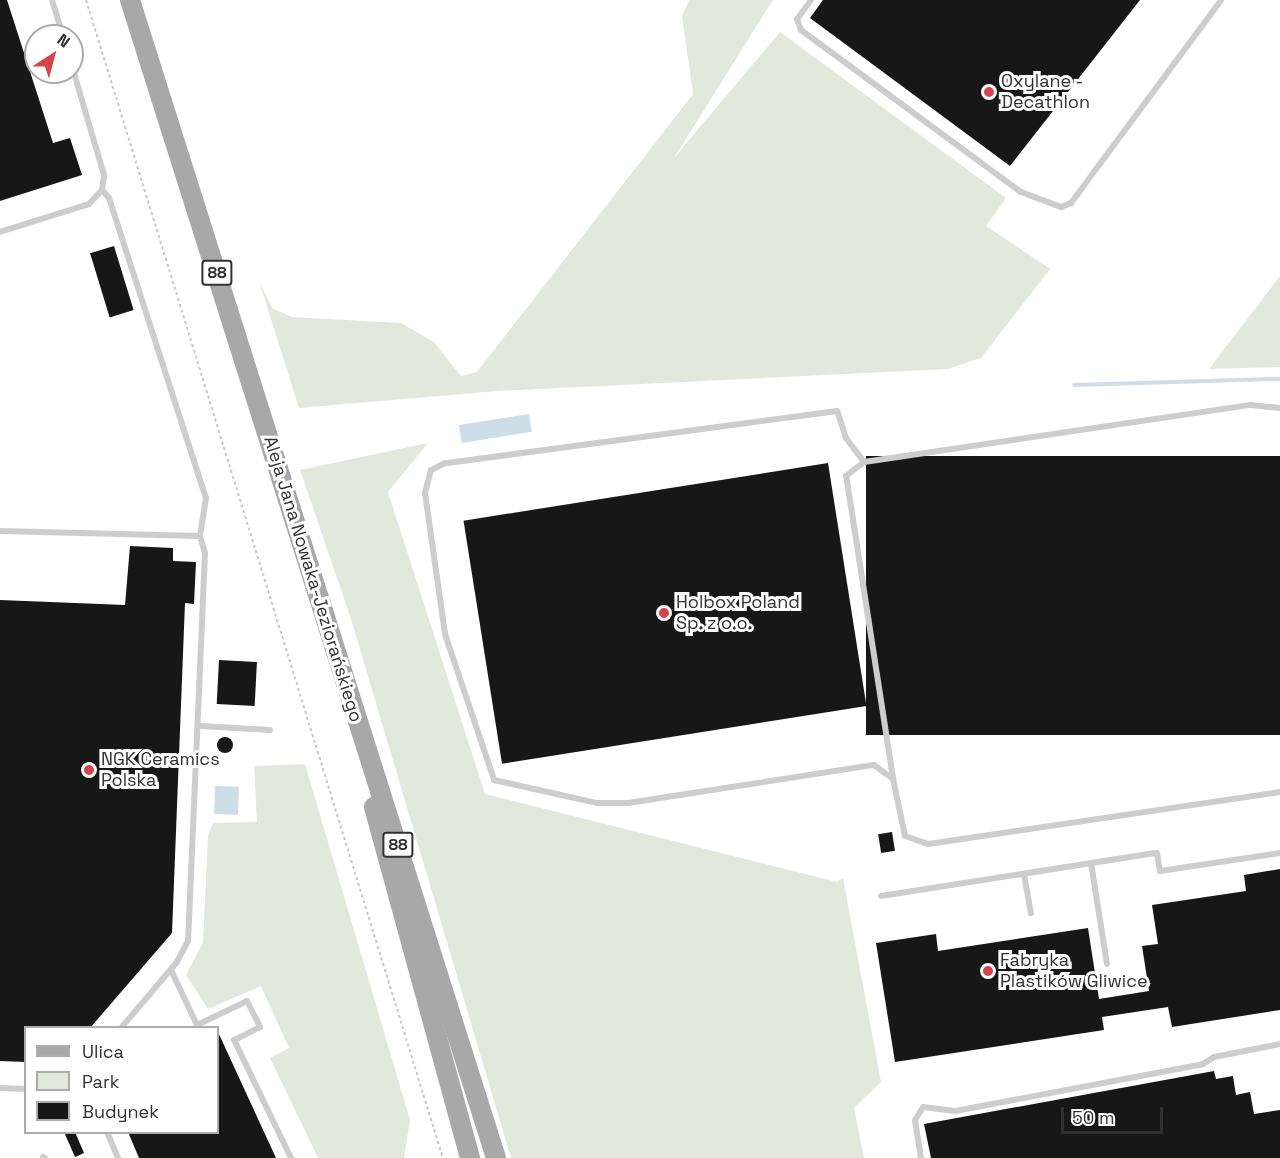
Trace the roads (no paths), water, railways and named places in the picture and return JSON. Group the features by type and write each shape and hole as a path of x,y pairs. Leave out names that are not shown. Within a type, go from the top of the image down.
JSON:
{"main road":[{"name":"Aleja Jana Nowaka-Jeziorańskiego","path":"130,0 496,1158"},
{"path":"355,713 379,831 470,1158"}],"lane":[{"path":"52,0 59,24"},
{"path":"811,0 797,19 801,30 1022,192 1061,207 1071,203 1221,0"},
{"path":"0,232 89,204 102,190 104,175 77,84"},
{"path":"102,190 109,198 206,498 200,536 205,569 201,726 188,941 171,970 123,1026"},
{"path":"1280,408 1251,405 864,462 846,476 893,779 905,836 928,844 1280,792"},
{"path":"864,462 846,438 837,411 445,463 431,470 425,494 444,634 494,780 597,803 628,803 874,765 893,779"},
{"path":"0,531 200,536"},
{"path":"201,726 270,730"},
{"path":"881,896 1157,853 1160,871 1280,853"},
{"path":"1091,863 1107,964"},
{"path":"1024,874 1030,914"},
{"path":"171,970 197,1025 247,1001 260,1027 234,1040 291,1158"},
{"path":"921,1158 915,1120 923,1107 956,1111 1203,1064 1214,1057 1280,1044"},
{"path":"0,1088 24,1089"},
{"path":"108,1134 118,1158"}],"water":[{"path":"529,414 532,432 462,443 459,425"},
{"path":"215,786 239,787 238,815 214,814"}],"waterway":[{"path":"1074,385 1280,379"}],"place":[{"name":"Oxylane - Decathlon","path":"989,92"},
{"name":"Holbox Poland Sp. z o.o.","path":"664,613"},
{"name":"NGK Ceramics Polska","path":"89,770"},
{"name":"Fabryka Plastików Gliwice","path":"988,971"}]}
